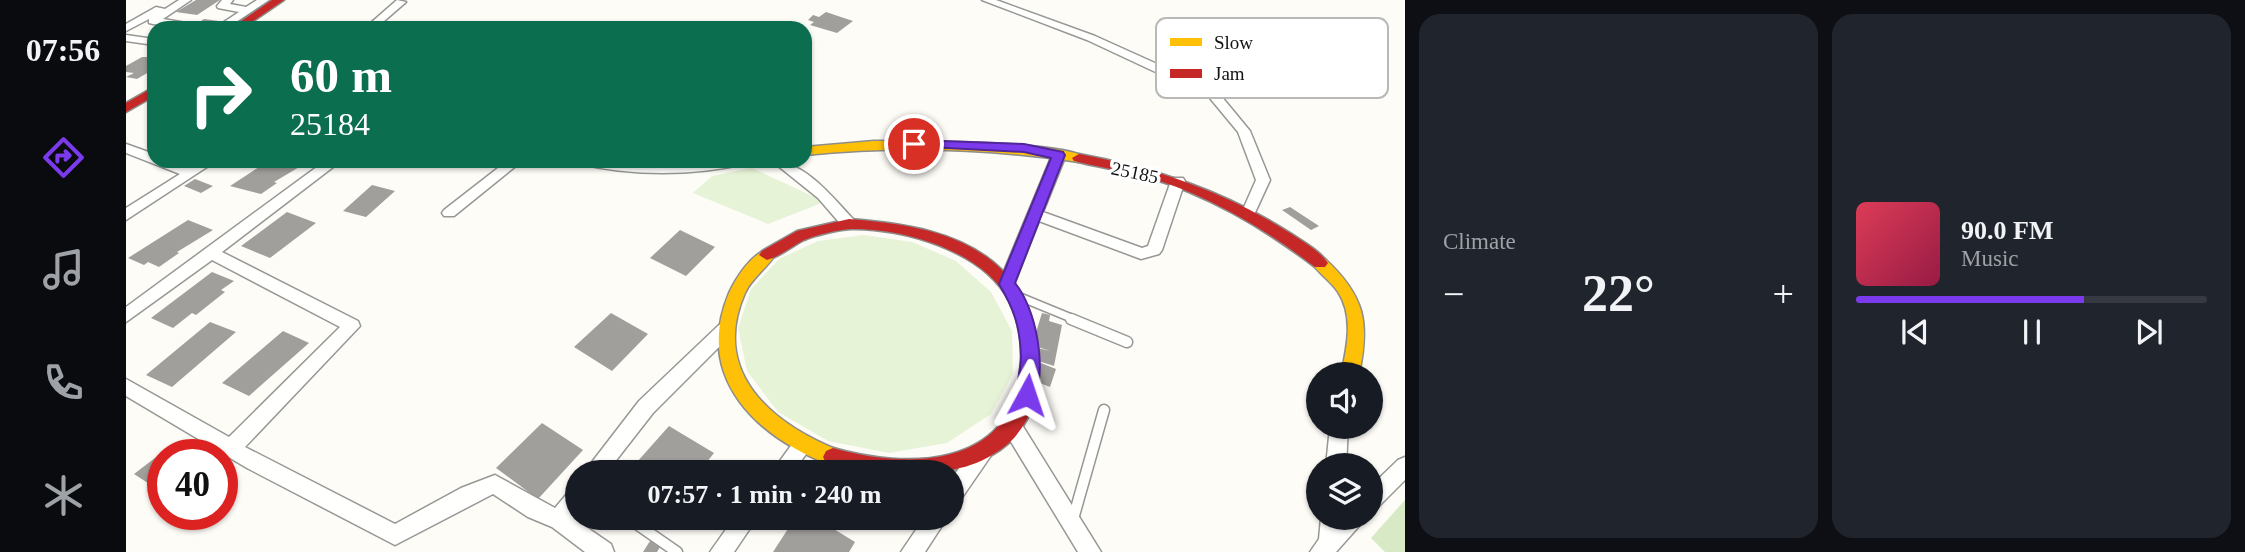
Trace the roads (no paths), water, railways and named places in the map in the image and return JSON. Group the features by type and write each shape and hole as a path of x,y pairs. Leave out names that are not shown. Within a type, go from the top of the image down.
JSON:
{"street":[{"path":"126,28 170,5 186,0"},
{"path":"228,0 222,6 248,10"},
{"path":"231,21 264,0"},
{"path":"247,21 279,0"},
{"path":"264,21 296,0"},
{"path":"386,0 405,1"},
{"path":"987,0 1091,38 1156,68"},
{"path":"379,21 405,1"},
{"path":"153,21 170,5"},
{"path":"126,38 147,41"},
{"path":"126,96 147,83"},
{"path":"126,108 147,95"},
{"path":"1216,98 1244,131 1263,180 1248,214"},
{"name":"25185","path":"812,150 892,143 1024,148 1178,181 1248,214 1321,265 1348,294 1358,316 1352,362"},
{"path":"126,148 147,156"},
{"path":"1012,290 1035,214 1059,155"},
{"path":"178,168 191,173"},
{"path":"126,215 198,168"},
{"path":"126,316 325,168"},
{"path":"449,213 506,168"},
{"path":"636,168 670,168"},
{"path":"788,168 822,195 849,224"},
{"path":"1035,214 1141,254 1150,253 1154,250 1178,181"},
{"path":"964,479 987,447 1012,426 1027,395 1030,359 1027,325 1012,290 978,258 935,236 897,226 849,224 812,231 778,246 751,268 732,297 725,330 729,361 743,392 768,421 802,446 848,464 898,470 946,464 987,447"},
{"path":"211,253 352,326 238,441"},
{"path":"126,296 144,303"},
{"path":"605,460 646,407 725,330"},
{"path":"126,387 216,439"},
{"path":"1012,426 1090,552"},
{"path":"791,460 802,446"},
{"path":"238,452 395,535 426,520 465,494 495,484 535,510 559,520 603,552"},
{"path":"1383,488 1405,466"},
{"path":"559,520 565,512"},
{"path":"722,552 738,530"},
{"path":"912,552 928,530"},
{"path":"1330,549 1331,530"},
{"path":"1330,549 1344,530"}],"lane":[{"path":"1012,290 1127,342"},
{"path":"1071,525 1104,410"},
{"path":"645,530 677,552"}]}
